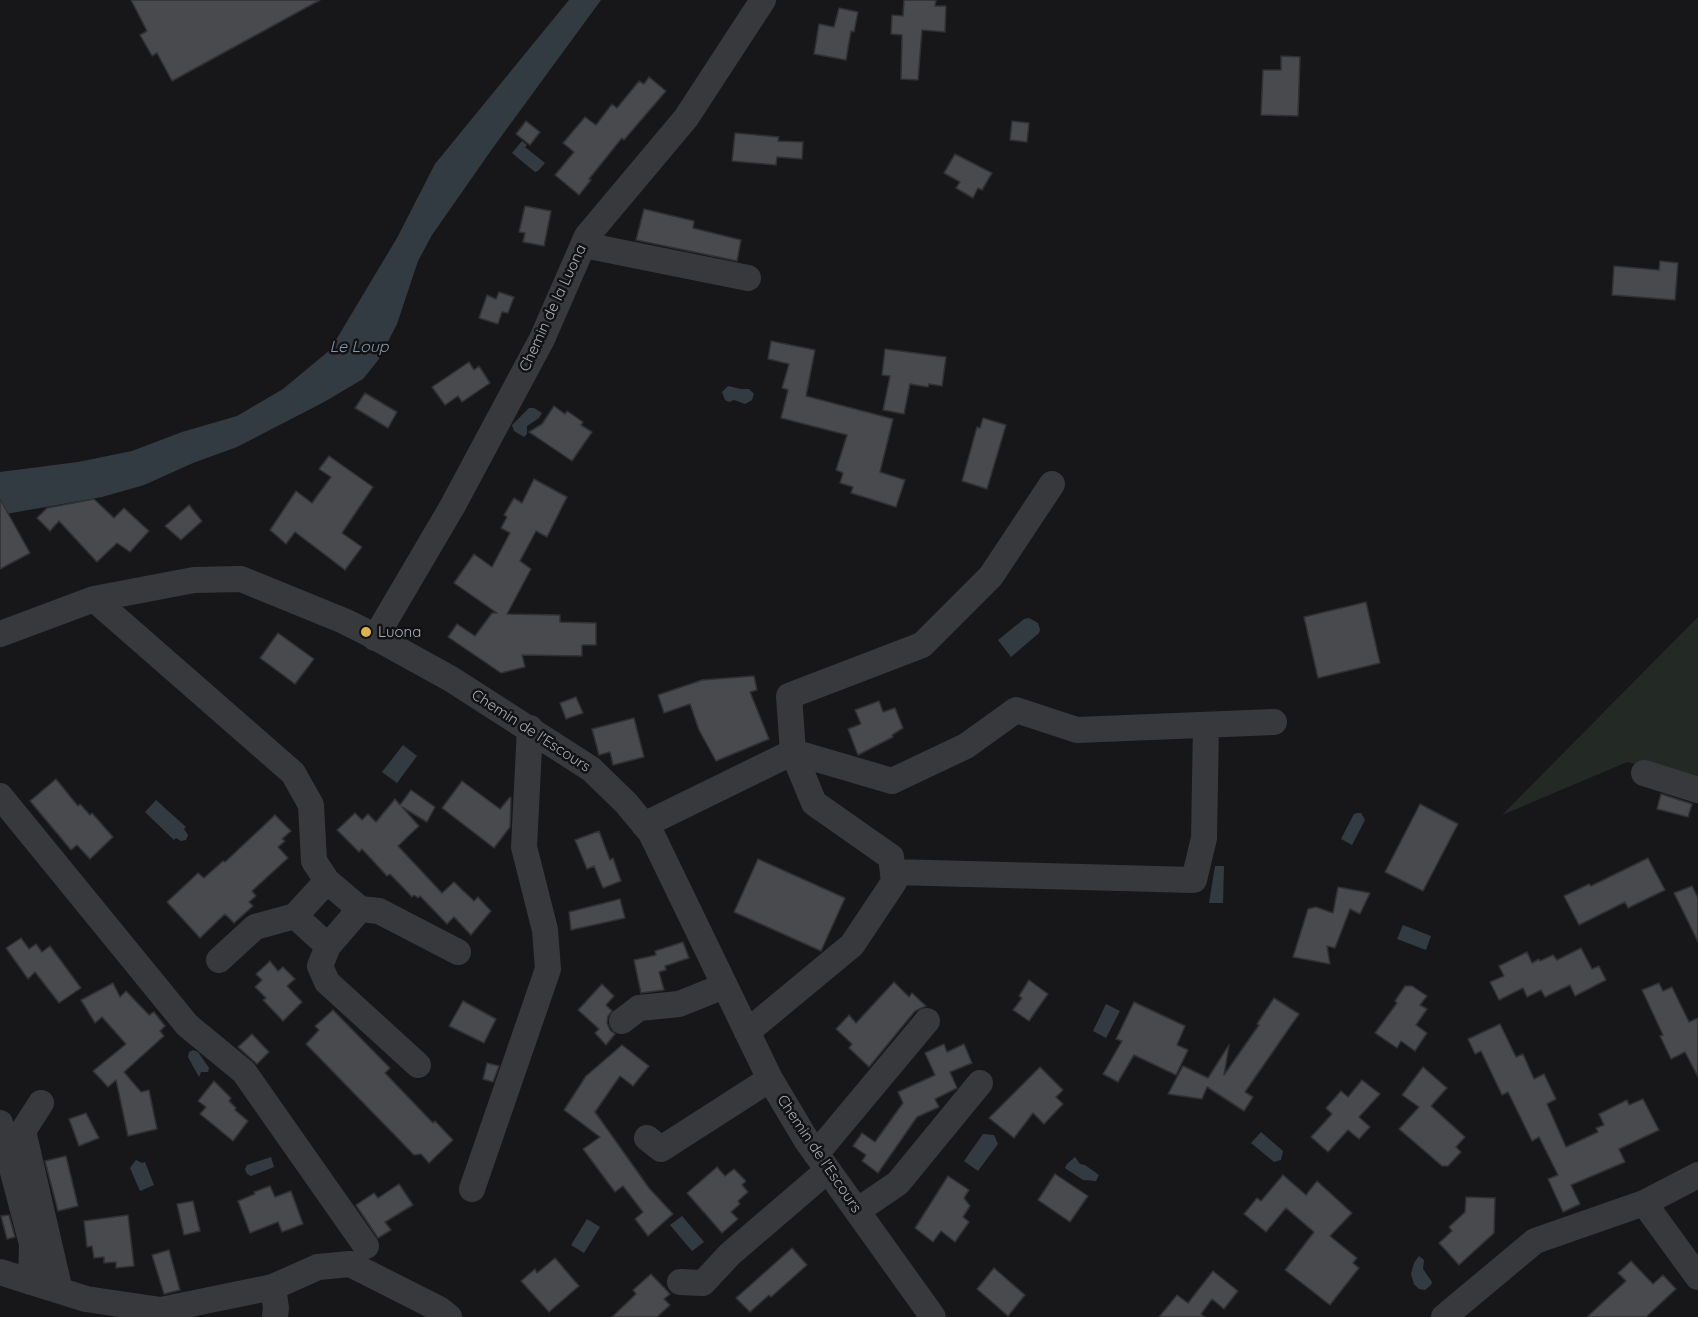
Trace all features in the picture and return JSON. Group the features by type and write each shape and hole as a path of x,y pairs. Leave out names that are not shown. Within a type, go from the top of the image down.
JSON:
{"street":[{"name":"Chemin de la Luona","path":"375,638 452,507 530,360 587,236 686,118 763,0"},
{"path":"584,244 748,278"},
{"path":"747,1032 852,945 894,882 891,856 814,803 793,752 789,696 922,645 992,576 1052,484"},
{"name":"Chemin de l'Escours","path":"0,634 94,599 194,580 241,579 344,621 451,679 591,769 626,803 651,833 770,1079 822,1162 933,1317"},
{"path":"94,599 293,773 311,805 314,861 327,882 360,909 379,911 458,952"},
{"path":"644,825 793,752 892,781 966,746 1016,710 1077,730 1274,722"},
{"path":"893,872 1194,880 1204,838 1206,725"},
{"path":"472,1189 548,969 545,930 524,847 530,728"},
{"path":"1644,773 1698,790"},
{"path":"0,796 187,1025 244,1072 366,1246"},
{"path":"219,960 255,927 295,916 327,882"},
{"path":"360,909 328,946 320,966 327,982 418,1065"},
{"path":"295,916 328,946"},
{"path":"622,1021 639,1008 679,1004 724,986"},
{"path":"680,1282 704,1283 822,1162 927,1021"},
{"path":"647,1138 661,1149 770,1079"},
{"path":"857,1210 898,1183 980,1083"},
{"path":"41,1103 23,1131 60,1291"},
{"path":"0,1122 32,1244 31,1282"},
{"path":"1444,1317 1535,1241 1644,1203 1698,1175"},
{"path":"1644,1203 1698,1277"},
{"path":"0,1272 86,1299 161,1310 273,1287 318,1267 350,1264 439,1309 449,1317"},
{"path":"273,1287 276,1308 274,1317"}],"shaded area":[{"path":"1698,617 1698,780 1627,762 1502,815"}],"water":[{"name":"Le Loup","path":"569,0 601,0 432,235 418,261 397,324 379,359 363,379 237,447 193,463 144,485 102,497 0,515 0,472 78,462 132,451 182,432 237,416 283,389 330,350 397,238 435,164"},
{"path":"522,141 527,145 525,147 545,163 538,171 535,172 512,153"},
{"path":"728,386 749,389 754,394 752,400 745,404 725,400 722,392"},
{"path":"529,408 542,413 539,418 527,426 527,434 524,437 514,431 512,425"},
{"path":"1029,618 1038,623 1039,633 1011,657 998,640 1024,619"},
{"path":"403,745 417,756 397,783 382,772"},
{"path":"156,800 186,827 184,829 188,835 186,840 181,841 176,838 174,840 145,812"},
{"path":"1361,813 1365,820 1352,845 1341,839 1354,814"},
{"path":"1215,866 1224,866 1223,903 1209,903"},
{"path":"1403,925 1431,936 1426,950 1397,939"},
{"path":"1106,1004 1120,1011 1106,1038 1093,1031"},
{"path":"193,1050 198,1052 209,1068 208,1072 201,1072 199,1077 188,1057 189,1052"},
{"path":"1261,1132 1283,1151 1281,1160 1274,1162 1251,1143"},
{"path":"983,1134 994,1135 998,1144 978,1171 964,1161"},
{"path":"271,1157 274,1167 251,1176 247,1174 245,1169 247,1165"},
{"path":"1075,1157 1080,1164 1099,1175 1096,1181 1083,1180 1065,1168"},
{"path":"136,1160 145,1162 154,1185 140,1191 130,1168"},
{"path":"682,1216 704,1242 692,1251 670,1225"},
{"path":"587,1219 600,1227 584,1253 571,1245"},
{"path":"1419,1256 1424,1260 1423,1269 1432,1282 1425,1290 1419,1289 1414,1284 1411,1274"}],"building":[{"path":"131,0 320,0 172,81 157,53 152,56 140,35 147,31"},
{"path":"904,0 936,0 935,6 946,6 945,32 922,30 918,80 901,79 902,35 891,34 892,15 903,16"},
{"path":"839,8 858,12 854,32 851,31 846,60 814,54 819,24 834,27"},
{"path":"1281,56 1300,57 1298,116 1261,115 1263,70 1281,70"},
{"path":"649,77 666,91 624,140 622,138 579,195 555,175 574,152 563,143 585,117 596,125 612,104 617,108 639,81 644,84"},
{"path":"526,121 540,132 530,145 516,134"},
{"path":"1012,121 1029,123 1027,142 1010,140"},
{"path":"735,133 779,137 778,141 803,142 802,159 777,157 776,165 732,161"},
{"path":"955,154 992,173 982,190 978,188 973,198 956,188 960,182 944,173"},
{"path":"525,206 551,211 544,246 523,242 525,233 519,232"},
{"path":"644,209 694,221 693,228 741,240 737,261 636,240"},
{"path":"1660,261 1678,263 1675,300 1612,295 1614,266 1659,270"},
{"path":"499,292 514,297 508,313 502,312 498,324 479,318 487,295 496,299"},
{"path":"771,341 815,350 806,396 893,419 880,472 905,480 896,507 851,493 853,487 840,483 843,473 836,470 847,435 781,418 788,390 782,388 789,364 768,359"},
{"path":"885,349 946,357 942,386 929,384 928,387 910,384 904,414 883,410 890,376 882,375"},
{"path":"469,362 474,370 479,366 490,383 462,402 458,396 445,405 432,387"},
{"path":"365,393 397,412 388,428 355,408"},
{"path":"554,406 565,414 567,411 583,422 581,425 592,432 572,461 529,432 542,424"},
{"path":"983,418 1006,425 987,489 962,481 977,427 980,428"},
{"path":"329,456 373,487 342,533 362,547 345,570 295,532 286,544 270,530 296,491 312,503 331,477 319,469"},
{"path":"534,479 567,497 547,537 536,531 520,561 531,569 507,614 560,615 560,622 596,623 596,645 582,645 582,656 522,655 525,667 501,673 448,637 457,624 475,636 492,613 497,613 454,583 474,554 492,567 510,533 501,528 507,517 504,515 514,498 522,503"},
{"path":"0,499 30,553 0,569"},
{"path":"94,499 114,518 124,508 149,531 130,552 117,543 97,562 59,521 50,531 37,518 47,508"},
{"path":"189,505 202,521 181,540 165,526"},
{"path":"1366,602 1380,663 1318,678 1304,617"},
{"path":"278,633 314,659 295,684 260,658"},
{"path":"754,676 757,690 750,692 769,739 716,761 699,730 690,704 664,713 658,695 702,680"},
{"path":"576,697 583,713 566,719 560,703"},
{"path":"879,701 883,712 895,708 903,728 892,735 893,737 858,755 848,729 861,724 855,710"},
{"path":"634,718 644,757 613,765 610,752 599,755 592,729"},
{"path":"56,779 78,806 80,804 90,815 92,813 113,837 90,859 77,845 71,850 30,801"},
{"path":"462,781 500,809 511,798 510,827 494,848 442,808"},
{"path":"411,790 435,807 427,822 402,807 419,826 398,846 442,893 454,882 474,901 478,897 491,911 471,935 454,917 447,924 420,896 412,897 390,874 387,876 362,849 359,852 337,830 355,813 362,820 368,814 376,822 395,799 400,805"},
{"path":"1661,794 1692,804 1688,817 1657,809"},
{"path":"1420,804 1458,824 1423,891 1385,872"},
{"path":"275,815 291,831 282,839 285,841 278,847 288,858 252,891 256,896 249,902 253,906 234,923 225,914 200,938 167,902 198,873 204,878 223,861 225,862"},
{"path":"599,831 610,860 613,858 621,881 603,888 594,866 587,869 575,840"},
{"path":"1648,858 1665,890 1628,908 1625,902 1579,925 1564,896 1589,884 1591,886"},
{"path":"758,859 845,898 821,951 734,912"},
{"path":"1692,886 1698,898 1698,942 1674,893"},
{"path":"1338,887 1370,893 1360,914 1350,909 1335,948 1327,946 1330,964 1293,957 1308,909 1316,907 1333,913"},
{"path":"620,899 625,918 571,930 569,912"},
{"path":"21,938 29,949 36,944 42,952 50,946 81,988 59,1003 35,972 28,979 6,948"},
{"path":"683,942 689,958 665,966 666,970 659,972 664,990 641,993 634,960 656,955 655,951"},
{"path":"1581,948 1592,969 1599,966 1606,980 1575,996 1570,985 1545,997 1541,990 1527,997 1523,988 1499,1000 1490,982 1504,976 1499,966 1527,952 1532,963 1553,955 1557,960"},
{"path":"270,961 278,971 283,967 295,979 287,986 302,1002 283,1021 263,1000 266,998 255,987 262,980 256,974"},
{"path":"1029,980 1048,994 1029,1021 1013,1010 1022,998 1019,996"},
{"path":"894,982 909,997 912,993 926,1006 915,1011 869,1067 849,1048 852,1044 836,1029 849,1015 856,1023"},
{"path":"113,983 120,997 126,991 149,1015 154,1012 165,1026 160,1031 164,1036 124,1072 141,1092 149,1090 157,1129 128,1136 116,1080 108,1087 93,1071 126,1044 102,1017 95,1023 81,1000"},
{"path":"1659,983 1663,991 1672,987 1689,1022 1698,1018 1698,1077 1685,1052 1671,1059 1660,1036 1663,1035 1642,990"},
{"path":"602,984 614,996 606,1005 612,1011 607,1023 615,1034 606,1045 595,1033 599,1029 578,1010"},
{"path":"1405,986 1412,986 1427,996 1420,1005 1427,1009 1416,1025 1427,1033 1415,1051 1401,1041 1397,1048 1375,1033 1397,1003 1395,1001"},
{"path":"1274,998 1299,1014 1245,1092 1253,1097 1244,1111 1207,1087 1202,1099 1168,1094 1183,1066 1208,1078 1229,1045 1224,1075 1259,1025 1257,1024"},
{"path":"463,1001 496,1019 484,1043 449,1026"},
{"path":"1134,1002 1185,1026 1177,1045 1188,1050 1176,1075 1134,1055 1118,1082 1103,1074 1122,1041 1116,1039"},
{"path":"333,1010 390,1068 385,1073 433,1123 435,1121 453,1140 429,1163 421,1154 414,1155 306,1044 319,1030 315,1026"},
{"path":"1500,1024 1516,1057 1523,1054 1534,1079 1544,1074 1556,1099 1547,1104 1566,1147 1598,1132 1596,1128 1604,1125 1599,1114 1627,1100 1629,1105 1643,1099 1659,1130 1619,1149 1625,1162 1571,1185 1580,1204 1563,1212 1548,1179 1558,1175 1539,1137 1532,1141 1508,1092 1502,1095 1481,1051 1475,1054 1468,1039"},
{"path":"252,1034 269,1052 257,1064 238,1047"},
{"path":"944,1044 947,1052 964,1044 972,1063 950,1072 957,1088 935,1099 939,1107 917,1117 878,1173 862,1161 866,1155 853,1146 862,1133 875,1142 903,1103 898,1092 935,1075 925,1053"},
{"path":"622,1045 649,1066 633,1086 620,1076 595,1112 649,1188 673,1214 648,1236 635,1219 643,1212 623,1186 615,1192 583,1149 600,1137 564,1110 586,1076"},
{"path":"487,1063 499,1066 493,1082 483,1079"},
{"path":"1040,1067 1063,1090 1056,1097 1063,1104 1044,1124 1033,1113 1014,1138 989,1118"},
{"path":"1423,1067 1447,1088 1431,1106 1465,1137 1456,1147 1461,1152 1448,1166 1442,1166 1399,1129 1419,1107 1402,1095"},
{"path":"1362,1080 1380,1094 1359,1117 1370,1127 1359,1139 1348,1130 1328,1152 1311,1137 1332,1114 1326,1108 1341,1091 1348,1097"},
{"path":"214,1081 231,1098 229,1101 236,1108 235,1110 248,1121 233,1141 200,1114 206,1107 198,1101"},
{"path":"86,1113 99,1138 79,1146 69,1119"},
{"path":"66,1156 78,1206 58,1211 45,1161"},
{"path":"717,1167 725,1176 734,1169 746,1181 742,1185 748,1192 731,1212 738,1219 722,1233 687,1193"},
{"path":"1055,1174 1088,1196 1070,1222 1038,1200"},
{"path":"1283,1175 1306,1195 1317,1181 1352,1213 1330,1236 1357,1258 1353,1263 1359,1268 1330,1305 1285,1270 1314,1232 1286,1208 1266,1232 1244,1214 1257,1198 1261,1201"},
{"path":"948,1176 969,1190 964,1198 970,1206 963,1217 969,1222 955,1242 941,1231 933,1242 915,1228"},
{"path":"399,1184 413,1205 385,1222 391,1230 378,1238 356,1205 374,1193 378,1198"},
{"path":"270,1186 275,1197 291,1191 303,1224 282,1232 278,1222 250,1233 238,1201"},
{"path":"1466,1197 1495,1198 1494,1233 1459,1265 1439,1243 1452,1231 1449,1227 1465,1212"},
{"path":"193,1201 200,1231 184,1235 177,1204"},
{"path":"9,1215 15,1237 7,1239 1,1216"},
{"path":"128,1215 134,1266 116,1268 116,1262 104,1263 104,1257 94,1258 92,1246 87,1247 84,1221"},
{"path":"792,1248 807,1265 750,1312 736,1298"},
{"path":"169,1250 180,1290 164,1294 152,1255"},
{"path":"555,1258 579,1286 549,1312 521,1281 535,1269 537,1273"},
{"path":"1631,1261 1653,1284 1663,1275 1676,1289 1646,1317 1587,1317 1626,1281 1618,1273"},
{"path":"994,1268 1025,1295 1008,1316 977,1289"},
{"path":"1213,1271 1238,1291 1224,1309 1212,1299 1201,1314 1205,1317 1159,1317 1177,1295 1188,1303"},
{"path":"651,1274 670,1294 664,1299 670,1305 657,1317 612,1317 636,1294 633,1290"}],"place":[{"name":"Luona","path":"366,632"}]}
